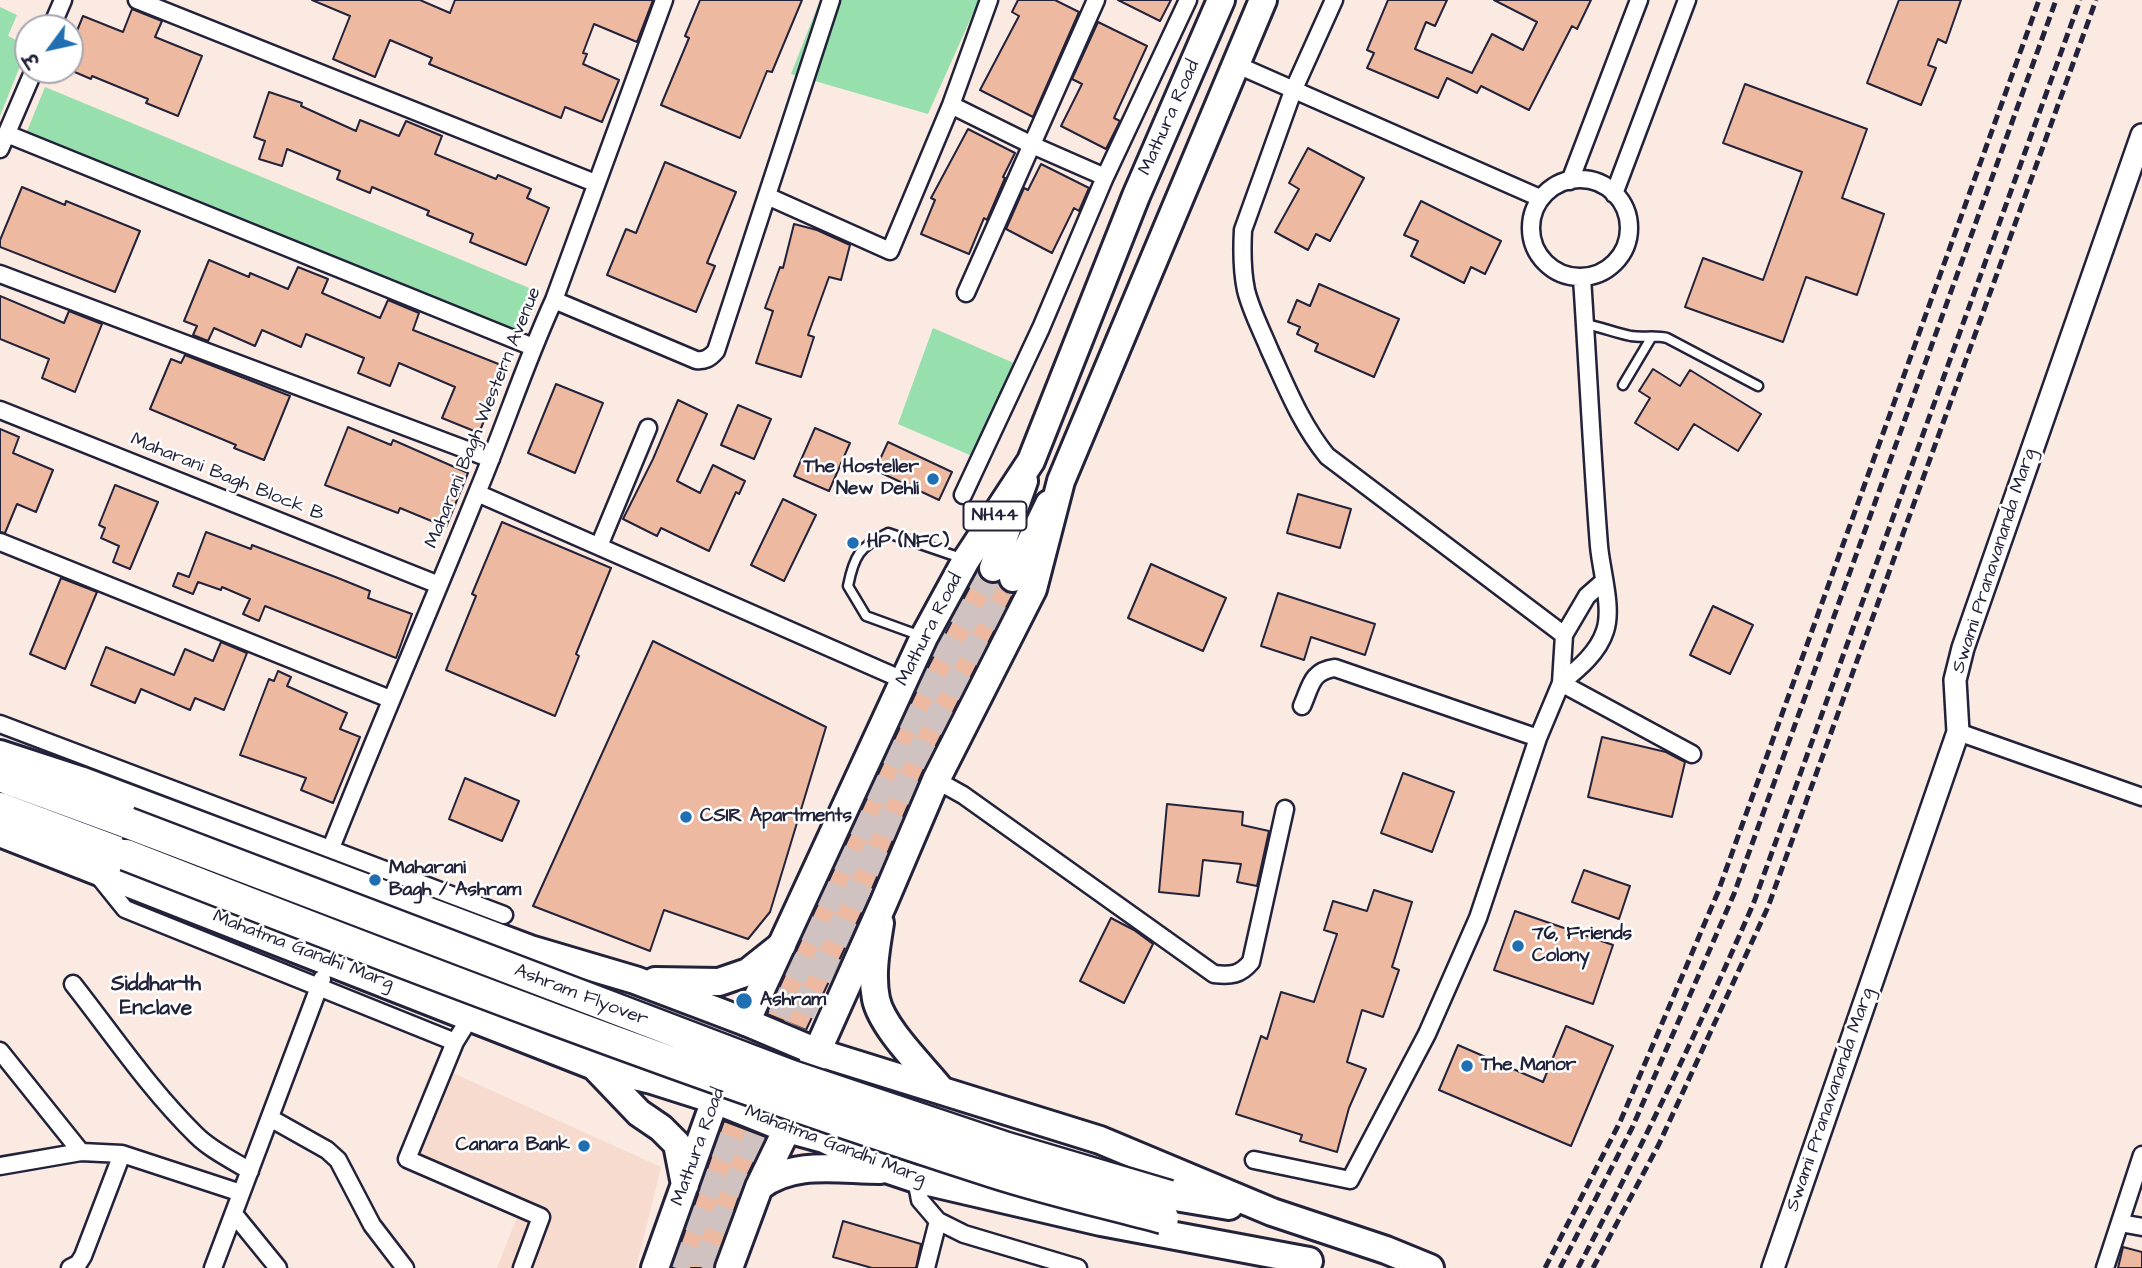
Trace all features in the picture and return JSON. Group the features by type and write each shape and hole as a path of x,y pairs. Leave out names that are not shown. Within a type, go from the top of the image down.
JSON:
{"highway":[{"name":"Ashram Flyover","path":"0,776 792,1076 1007,1148 1166,1207"},
{"name":"Ashram Flyover","path":"0,808 453,982 783,1101 995,1173 1166,1207"}],"main road":[{"name":"Mathura Road","path":"655,1268 746,1022 924,637 965,560 1031,461 1136,196 1221,0"},
{"name":"Mathura Road","path":"729,1268 759,1187 787,1129 817,1052 936,780 1033,589 1061,481 1263,0"},
{"path":"1031,461 1003,573 1061,481"},
{"path":"0,754 80,780 530,949 635,980 817,1052 1100,1140 1272,1212 1386,1250 1430,1268"},
{"name":"Mahatma Gandhi Marg","path":"0,833 92,869 323,974 471,1016 594,1066 652,1080 715,1100 787,1129 824,1139 888,1170 916,1179 1101,1222 1317,1265"},
{"path":"884,902 874,958 876,1000 887,1026 942,1091"},
{"path":"635,980 719,982 748,972 782,945"},
{"path":"499,1029 530,949"},
{"path":"635,980 594,1066 639,1113 661,1128 677,1144 685,1185"},
{"path":"759,1187 772,1177 815,1167 888,1170 942,1091"},
{"path":"1166,1207 1272,1212"},
{"name":"Mahatma Gandhi Marg","path":"1166,1207 1317,1265"}],"street":[{"path":"137,0 595,183"},
{"name":"Maharani Bagh Western Avenue","path":"331,848 554,300 664,0"},
{"path":"554,300 695,360 705,360 716,351 831,0"},
{"path":"767,196 890,251 951,105 989,0"},
{"path":"966,292 1096,0"},
{"path":"963,495 1041,328 1105,177 1188,0"},
{"path":"1335,0 1293,91 1243,230 1246,288 1253,311 1309,434 1327,456 1564,635"},
{"path":"1570,181 1639,0"},
{"path":"1614,194 1687,0"},
{"path":"1235,64 1540,198"},
{"path":"0,149 28,84"},
{"path":"951,105 1105,177"},
{"path":"7,134 533,347"},
{"name":"Swami Pranavananda Marg","path":"1773,1268 1958,732 1955,680 1963,648 2142,135"},
{"path":"1570,181 1589,181 1602,185 1614,194 1627,218 1625,246 1612,265 1599,273 1582,278 1552,268 1537,251 1531,225 1540,198 1553,188 1570,181"},
{"path":"0,274 491,459"},
{"path":"1561,683 1584,664 1605,632 1608,614 1603,582 1582,278"},
{"name":"Maharani Bagh Block B","path":"0,410 439,585"},
{"path":"599,546 648,428"},
{"path":"477,494 903,680"},
{"path":"0,542 390,699"},
{"path":"1254,1160 1350,1180 1427,1034 1478,918 1538,738 1561,683 1564,635 1587,596 1603,582"},
{"path":"1302,706 1316,675 1321,670 1335,668 1538,738"},
{"path":"1561,683 1692,754"},
{"path":"0,724 504,915"},
{"path":"1958,732 2142,797"},
{"path":"936,780 963,795 1214,974 1229,976 1242,972 1251,962 1285,809"},
{"path":"213,1268 323,974 455,1042"},
{"path":"73,984 196,1136 250,1171"},
{"path":"471,1016 455,1042 407,1159 541,1217 522,1268"},
{"path":"0,1051 81,1152"},
{"path":"270,1118 327,1150 338,1160 360,1204 405,1268"},
{"path":"0,1166 81,1152 122,1154 241,1193"},
{"path":"78,1267 122,1154"},
{"path":"2105,1268 2142,1155"},
{"path":"916,1179 920,1200 938,1221 964,1234 1078,1268"},
{"path":"234,1214 278,1268"},
{"path":"926,1268 938,1221"},
{"path":"2120,1223 2142,1227"}],"lane":[{"path":"1585,324 1631,336 1667,338 1758,386"},
{"path":"1623,385 1651,338"},
{"path":"924,637 866,616 848,586 853,561 867,543 888,533 965,560"}],"shaded area":[{"path":"433,1064 661,1167 636,1268 497,1268 521,1207 397,1162"}],"green space":[{"path":"820,0 979,0 928,114 791,74"},
{"path":"0,7 15,14 8,36 14,39 14,81 0,116"},
{"path":"45,87 539,292 521,336 27,131"},
{"path":"933,328 1023,367 979,459 898,424"}],"building":[{"path":"312,0 420,0 450,13 455,0 653,0 637,42 594,24 583,53 587,54 583,64 619,80 602,122 565,107 561,118 429,64 432,58 390,40 375,77 333,59 350,16"},
{"path":"700,0 802,0 772,72 767,71 740,138 661,105 689,38 685,36"},
{"path":"1018,0 1055,0 1079,12 1033,117 980,90 1019,16 1012,12"},
{"path":"1118,0 1171,0 1160,21"},
{"path":"1388,0 1447,0 1435,26 1426,22 1415,49 1472,73 1492,34 1523,50 1537,22 1494,0 1591,0 1577,29 1572,26 1529,110 1481,86 1477,93 1447,78 1438,98 1367,68 1374,53 1367,50"},
{"path":"1899,0 1961,0 1946,43 1938,39 1928,65 1936,68 1921,105 1867,83"},
{"path":"132,9 162,21 155,37 202,56 178,116 146,103 148,99 92,76 91,79 84,76 84,16 123,32"},
{"path":"1098,22 1147,46 1114,118 1120,121 1106,149 1061,126 1082,84 1072,79"},
{"path":"1745,84 1867,129 1842,198 1884,214 1857,295 1806,277 1783,342 1685,307 1703,258 1763,280 1802,172 1723,143"},
{"path":"269,92 302,103 301,106 356,131 360,120 399,136 406,121 442,136 435,154 496,179 498,175 531,189 527,198 549,208 526,265 470,242 473,234 427,215 429,211 372,187 370,193 337,179 340,171 287,149 282,166 259,159 265,141 254,137"},
{"path":"968,129 1015,153 987,220 984,218 969,254 921,234 935,200 931,198"},
{"path":"1308,148 1364,178 1330,241 1316,234 1308,250 1275,232 1299,189 1289,183"},
{"path":"665,162 736,192 707,263 715,266 696,312 607,275 626,229 636,233"},
{"path":"1041,164 1089,188 1079,211 1074,208 1052,253 1006,229 1024,188 1028,190"},
{"path":"22,187 65,205 66,201 140,231 115,292 0,247 0,240"},
{"path":"1421,201 1501,241 1485,274 1471,267 1464,283 1411,256 1418,241 1404,235"},
{"path":"794,224 817,230 850,245 841,280 829,277 808,335 814,337 801,377 756,363 773,311 765,308 780,267 783,268"},
{"path":"209,260 249,277 250,273 288,289 298,267 328,279 322,293 380,318 388,300 419,313 413,330 506,367 479,433 442,418 455,387 399,363 390,386 358,373 364,358 306,334 301,347 262,330 255,346 214,328 208,341 193,335 197,326 184,321"},
{"path":"1319,284 1399,319 1374,377 1315,351 1318,344 1297,334 1300,327 1288,322 1297,300 1310,306"},
{"path":"0,296 64,323 69,311 102,324 75,392 42,378 49,359 0,339"},
{"path":"185,355 290,396 264,460 234,448 236,445 150,409 171,359 181,363"},
{"path":"1653,369 1680,386 1690,370 1761,414 1738,451 1694,424 1678,450 1635,423 1650,398 1639,391"},
{"path":"556,384 603,403 575,473 528,453"},
{"path":"678,400 707,414 677,481 700,493 713,465 745,481 739,494 736,492 709,551 661,528 657,536 623,519"},
{"path":"738,405 771,419 754,459 721,445"},
{"path":"348,427 391,445 393,440 468,473 446,527 400,508 398,513 325,485"},
{"path":"815,428 850,443 829,491 794,476"},
{"path":"0,429 19,437 13,453 53,470 36,512 17,504 5,533 0,532"},
{"path":"888,442 952,472 939,500 875,470"},
{"path":"115,485 158,502 130,569 113,562 119,546 101,538 105,528 99,525"},
{"path":"1298,494 1351,509 1340,548 1287,533"},
{"path":"783,499 816,515 784,581 751,565"},
{"path":"502,522 611,568 576,654 579,656 555,716 446,670 476,596 472,594"},
{"path":"206,532 251,549 252,545 338,578 370,591 368,598 412,614 396,658 265,606 259,621 243,614 250,599 222,587 221,590 198,582 193,594 173,586 178,573 189,577"},
{"path":"1151,564 1226,598 1203,651 1128,618"},
{"path":"978,571 987,583 998,582 1006,592 1013,594 922,773 862,912 806,1030 767,1014 925,673"},
{"path":"61,578 97,592 65,669 30,654"},
{"path":"1278,593 1375,624 1365,655 1311,637 1304,660 1261,646"},
{"path":"1713,606 1753,625 1730,674 1690,655"},
{"name":"CSIR Apartments","path":"653,641 826,727 770,912 748,939 664,910 650,951 533,906"},
{"path":"221,642 247,653 224,710 195,698 190,710 141,689 135,703 91,685 106,647 174,675 185,649 213,661"},
{"path":"278,671 291,677 287,686 347,713 340,729 360,737 333,803 301,790 306,778 240,755 269,679 274,681"},
{"path":"1602,737 1666,752 1685,762 1672,817 1588,797"},
{"path":"1403,773 1454,792 1432,852 1381,833"},
{"path":"465,778 519,801 502,841 449,819"},
{"path":"1167,804 1243,812 1242,825 1269,831 1257,886 1237,882 1241,864 1203,860 1199,896 1159,892"},
{"path":"1584,870 1630,886 1619,919 1572,902"},
{"path":"1374,890 1412,902 1392,967 1399,970 1383,1017 1362,1010 1347,1062 1366,1069 1349,1108 1337,1152 1300,1141 1302,1135 1236,1114 1261,1036 1267,1039 1281,992 1314,1002 1337,934 1324,930 1333,901 1367,911"},
{"path":"1515,911 1613,945 1593,1004 1494,970"},
{"path":"1111,918 1153,944 1124,1003 1080,981"},
{"path":"1566,1026 1613,1046 1571,1146 1439,1090 1458,1045 1543,1082"},
{"path":"724,1121 766,1137 744,1182 714,1268 672,1268"},
{"path":"843,1221 921,1244 916,1268 872,1268 833,1257"},
{"path":"2123,1247 2142,1252 2142,1268 2118,1268"}],"tunnel":[{"path":"676,1268 772,1025 908,726 993,568"},
{"path":"703,1268 760,1129 792,1035 926,740 1013,578"}],"railway":[{"path":"1545,1268 1620,1122 1718,892 2039,0"},
{"path":"1560,1268 1632,1128 1734,894 2056,0"},
{"path":"1578,1268 1669,1087 1754,902 2080,0"},
{"path":"1593,1268 1659,1144 1768,907 2096,0"}],"place":[{"name":"The Hosteller New Dehli","path":"933,479"},
{"name":"HP (NFC)","path":"853,543"},
{"name":"CSIR Apartments","path":"686,817"},
{"name":"Maharani Bagh / Ashram","path":"375,880"},
{"name":"76, Friends Colony","path":"1518,946"},
{"name":"Ashram","path":"744,1001"},
{"name":"The Manor","path":"1467,1066"},
{"name":"Canara Bank","path":"584,1146"}],"district":[{"name":"Siddharth Enclave","path":"156,998"}]}
